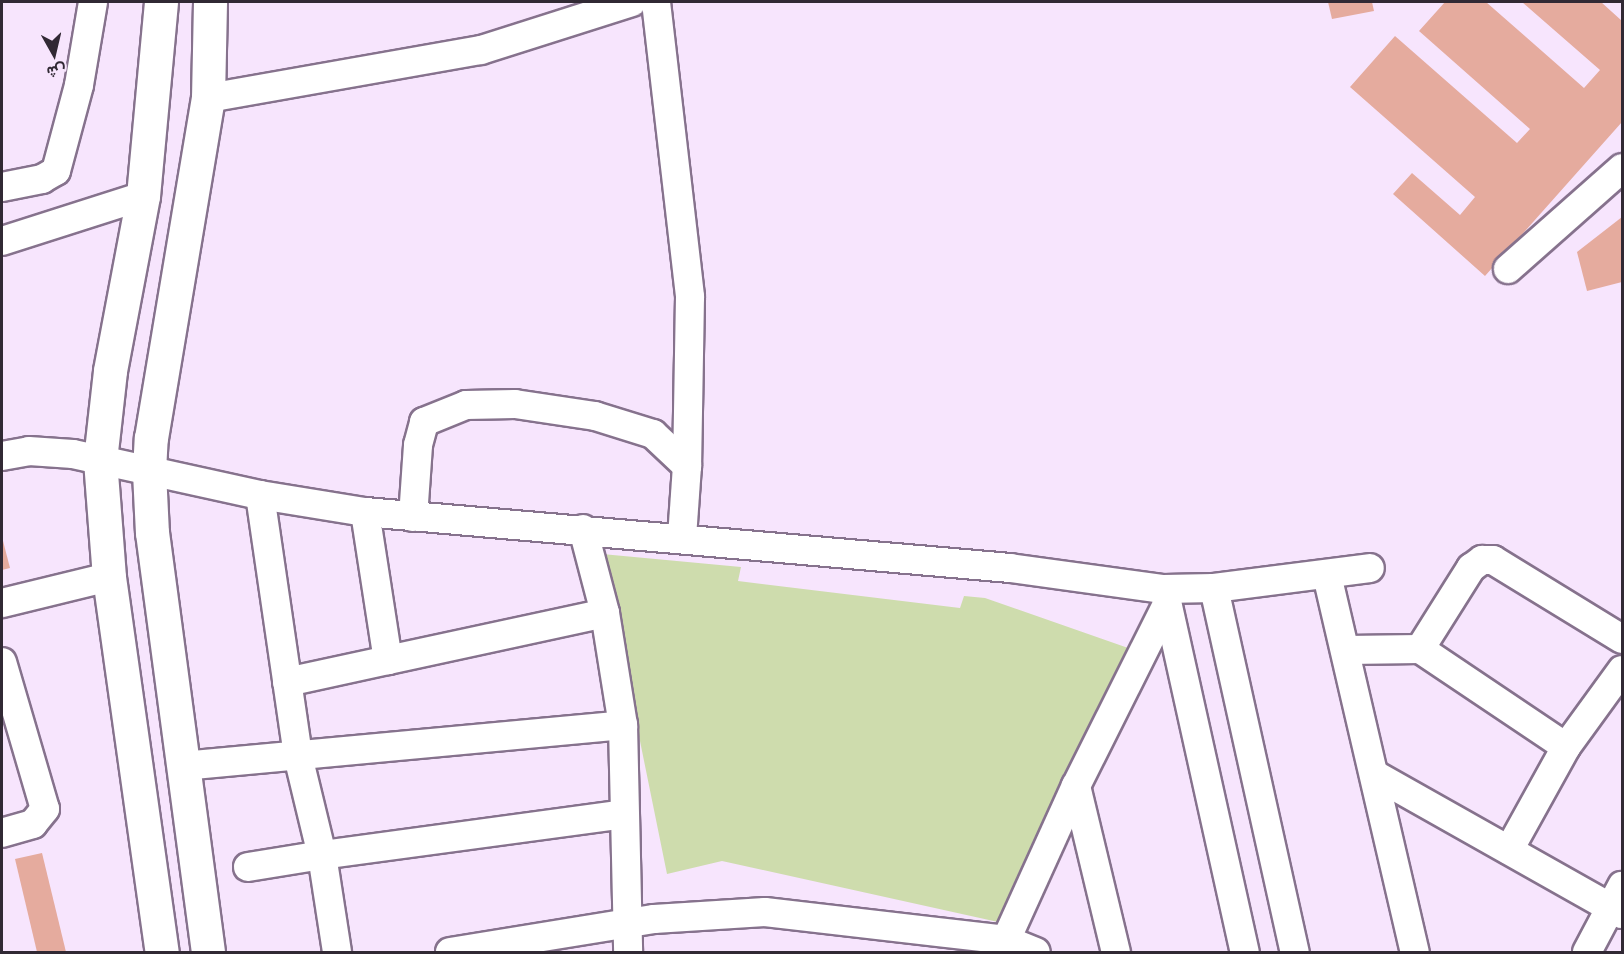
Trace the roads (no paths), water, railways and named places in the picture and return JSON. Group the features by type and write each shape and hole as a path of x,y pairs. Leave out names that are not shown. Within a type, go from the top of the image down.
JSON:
{"street":[{"path":"2,187 42,179 58,167 79,85 93,2"},
{"path":"161,2 143,196 111,372 100,460 109,577 162,952"},
{"path":"208,952 152,532 149,471 151,438 208,98 210,2"},
{"path":"208,98 481,50 632,2"},
{"path":"657,2 690,297 687,466 682,538"},
{"path":"1508,269 1623,168"},
{"path":"2,241 143,196"},
{"path":"413,517 423,424 433,416 466,405 515,404 639,428 653,434 687,466"},
{"path":"2,456 51,451 260,495 365,512 583,529 1010,568 1166,596 1370,568"},
{"path":"260,495 298,756 322,855 337,952"},
{"path":"365,512 388,660"},
{"path":"583,529 605,613 623,725 627,939"},
{"path":"1420,649 1471,568 1482,560 1493,560 1623,639"},
{"path":"1327,575 1377,776 1415,952"},
{"path":"2,603 109,577"},
{"path":"1214,588 1295,952"},
{"path":"1005,946 1076,786 1166,596"},
{"path":"1166,596 1245,952"},
{"path":"287,682 605,613"},
{"path":"1347,650 1420,649 1566,747"},
{"path":"2,662 45,809 33,824 2,833"},
{"path":"1509,850 1566,747 1623,670"},
{"path":"183,766 623,725"},
{"path":"1377,776 1509,850 1618,902 1587,952"},
{"path":"1076,786 1116,952"},
{"path":"248,867 624,814"},
{"path":"450,952 627,939 712,913 765,912 1036,952"}]}
